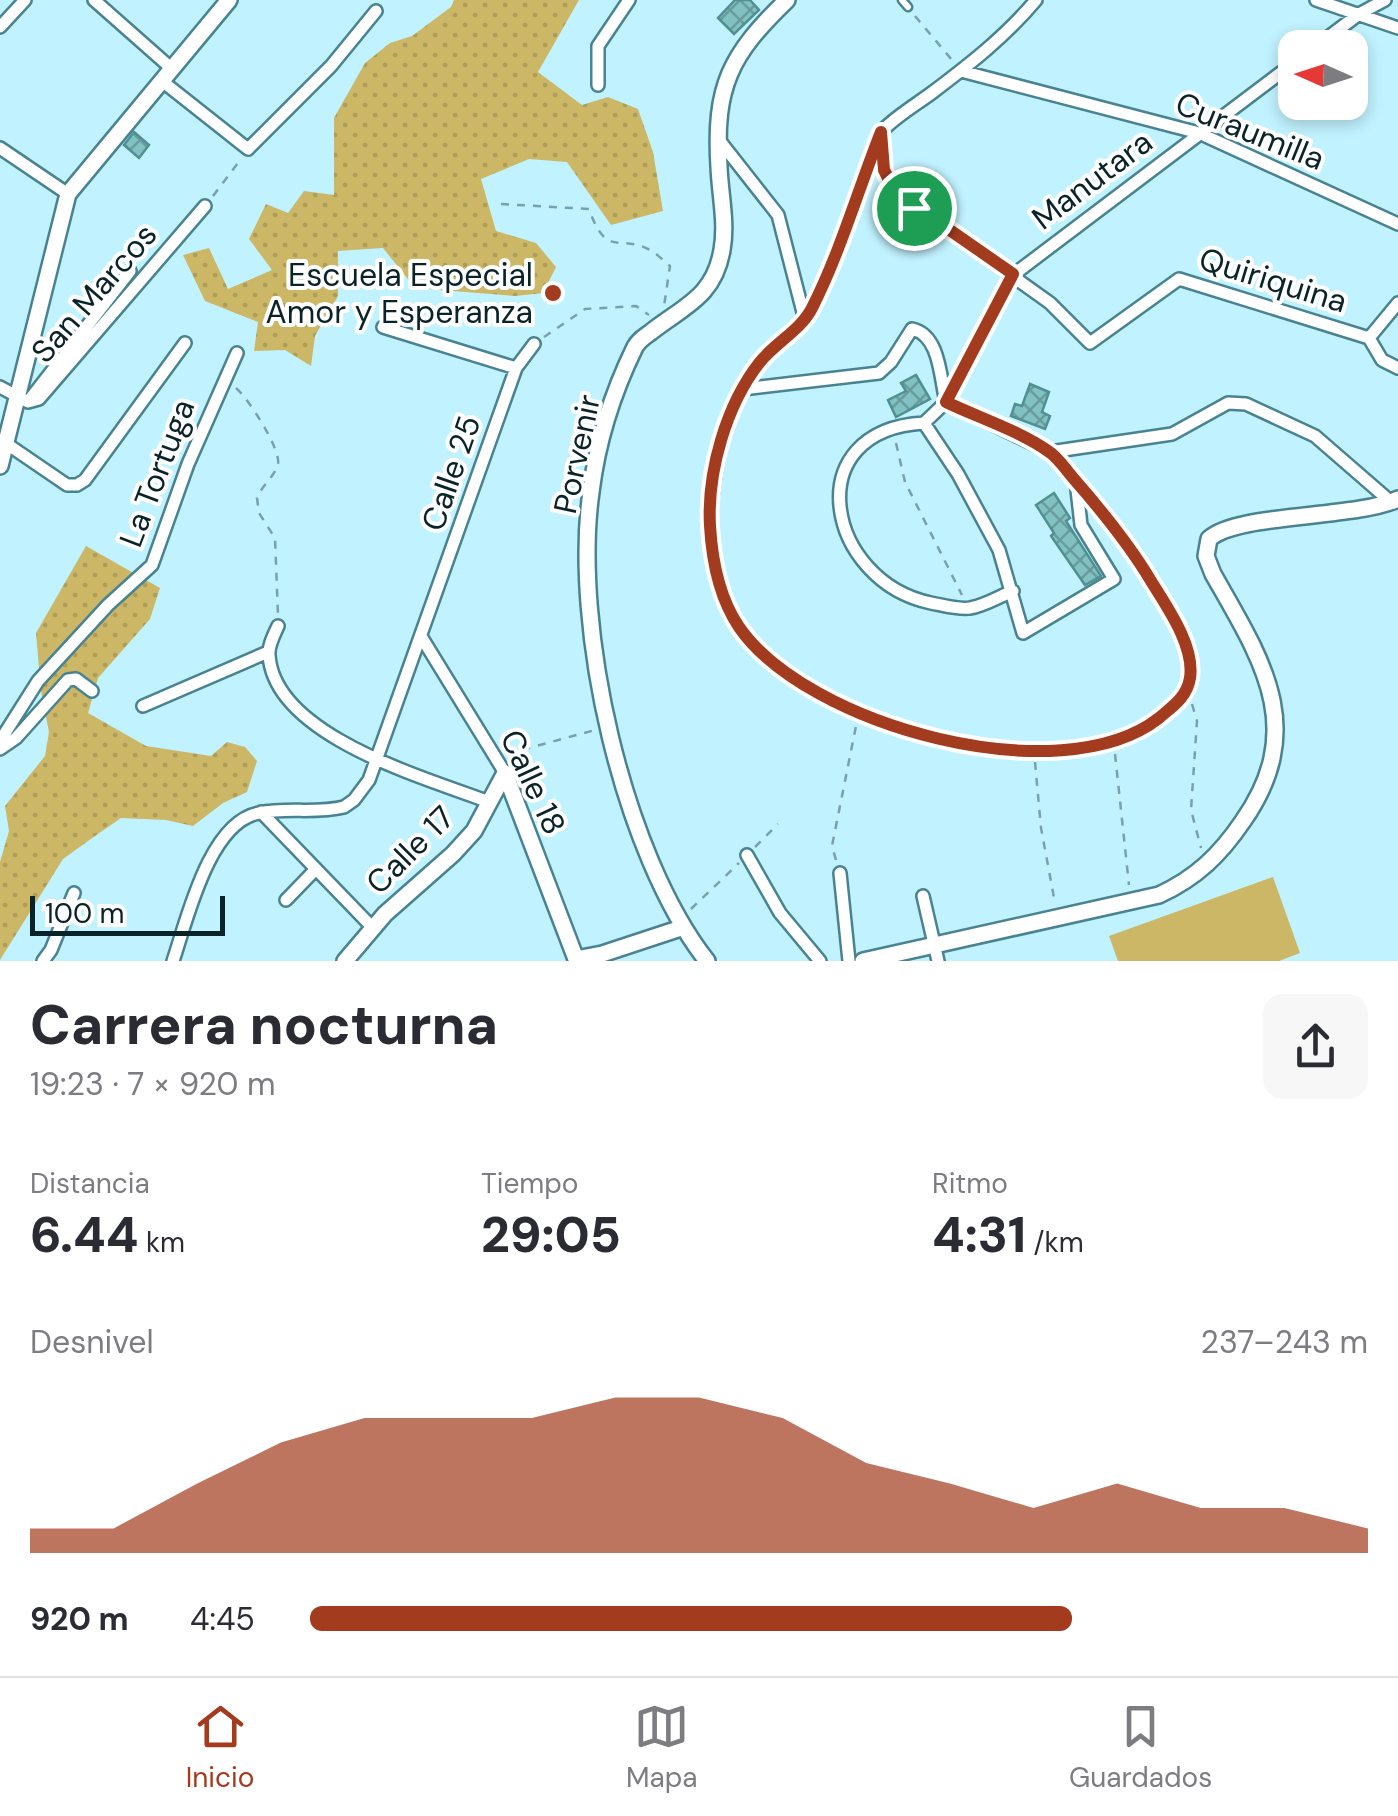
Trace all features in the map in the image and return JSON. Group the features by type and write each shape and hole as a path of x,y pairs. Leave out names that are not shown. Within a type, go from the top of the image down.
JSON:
{"street":[{"path":"0,28 25,0"},
{"path":"94,0 248,150 331,66 376,11"},
{"path":"0,466 24,400 68,194 228,0"},
{"path":"598,85 598,46 629,0"},
{"name":"Porvenir","path":"707,961 681,928 639,834 609,727 590,602 590,492 614,400 637,342 698,301 714,276 722,249 720,104 734,59 787,0"},
{"path":"743,389 879,374 912,330 924,333 932,341 946,402 1050,452 1119,531 1164,603 1189,654 1191,674 1186,694 1140,732 1114,742 1034,751 979,746 903,730 859,715 808,688 776,664 739,627 724,600 710,525 713,478 728,421 743,389 758,363 805,320 881,132 961,71 1019,21 1036,0"},
{"path":"1316,0 1398,28"},
{"path":"1338,30 1385,0"},
{"name":"Curaumilla","path":"961,71 1199,133 1398,224"},
{"name":"Manutara","path":"924,422 946,402 1013,274 1278,75"},
{"name":"Quiriquina","path":"881,132 884,170 895,192 1013,274 1050,303 1090,343 1179,279 1370,338 1382,360 1396,368"},
{"path":"720,140 778,215 805,320"},
{"path":"0,148 68,194"},
{"name":"San Marcos","path":"24,400 39,399 205,206"},
{"path":"24,400 130,272"},
{"path":"1370,338 1398,303"},
{"path":"383,327 516,368"},
{"path":"6,444 67,485 85,480 186,343"},
{"name":"Calle 25","path":"261,812 344,807 369,780 516,368 534,344"},
{"name":"La Tortuga","path":"0,741 38,682 108,605 152,566 188,464 237,353"},
{"path":"0,386 24,400"},
{"path":"1050,452 1172,434 1228,403 1246,404 1316,436 1394,501"},
{"path":"1013,590 969,608 915,600 893,590 872,574 846,533 841,485 847,464 858,446 875,433 892,426 924,422 958,474 999,550 1013,590 1023,633 1114,579 1081,525 1076,481"},
{"path":"863,961 937,953 1058,917 1158,895 1184,884 1206,867 1252,807 1268,780 1276,750 1275,718 1266,678 1213,574 1206,556 1210,538 1228,527 1394,501"},
{"path":"278,626 268,652 274,682 298,709 326,732 378,759 489,802"},
{"name":"Calle 18","path":"422,638 505,773 575,960"},
{"path":"142,706 268,652"},
{"path":"0,749 16,738 68,680 76,679 92,691"},
{"name":"Calle 17","path":"345,961 372,928 474,831 505,773"},
{"path":"173,961 214,852 238,824 261,812 372,928"},
{"path":"747,855 780,913 820,961"},
{"path":"286,900 316,869"},
{"path":"840,873 849,961"},
{"path":"43,961 74,893"},
{"path":"923,896 937,953"},
{"path":"575,960 681,928"}],"lane":[{"path":"902,0 908,8"}],"path":[{"path":"908,8 961,71"},
{"path":"205,206 248,150"},
{"path":"501,204 589,209 596,230 615,244 648,248 670,266 661,324 636,306 604,306 585,310 534,344"},
{"path":"223,380 240,390 278,454 276,470 256,498 259,513 274,538 278,626"},
{"path":"892,426 905,482 969,608"},
{"path":"1188,688 1197,721 1191,810 1206,867"},
{"path":"840,873 832,846 859,715"},
{"path":"496,757 609,727"},
{"path":"1114,742 1131,902"},
{"path":"1034,751 1041,828 1058,917"},
{"path":"681,928 690,910 778,824"}],"shaded area":[{"path":"454,0 579,0 538,72 582,105 608,97 638,109 653,152 663,211 611,225 567,162 529,159 481,179 496,231 536,243 556,267 543,293 515,296 415,288 383,248 338,251 338,296 315,336 311,366 285,350 254,351 258,322 205,301 183,255 209,248 228,289 272,270 249,239 266,204 288,213 304,191 334,195 334,118 365,63 390,43 412,36 451,7"},
{"path":"86,546 160,588 150,619 98,678 88,713 146,746 211,756 227,742 245,747 257,761 247,792 223,803 193,826 121,818 63,859 0,960 0,862 9,831 5,806 45,756 49,732 36,633"},
{"path":"1273,877 1300,953 1279,961 1118,961 1109,936"}],"building":[{"path":"735,0 750,0 759,10 734,34 718,18"},
{"path":"134,132 149,145 139,158 124,145"},
{"path":"916,375 930,399 896,417 888,400 906,391 901,383"},
{"path":"1030,384 1049,392 1042,412 1050,416 1045,429 1011,416 1015,404 1022,406"},
{"path":"1054,493 1070,518 1066,521 1101,576 1085,585 1051,536 1054,533 1036,505"}],"place":[{"name":"Escuela Especial Amor y Esperanza","path":"553,293"}],"route":[{"path":"881,132 884,170 895,192 914,208 1013,274 946,402 1050,452 1119,531 1164,603 1189,654 1191,674 1186,694 1140,732 1106,746 1024,751 979,746 865,718 808,688 776,664 739,627 724,600 710,525 713,478 723,437 734,405 758,363 810,312 881,132"}]}
